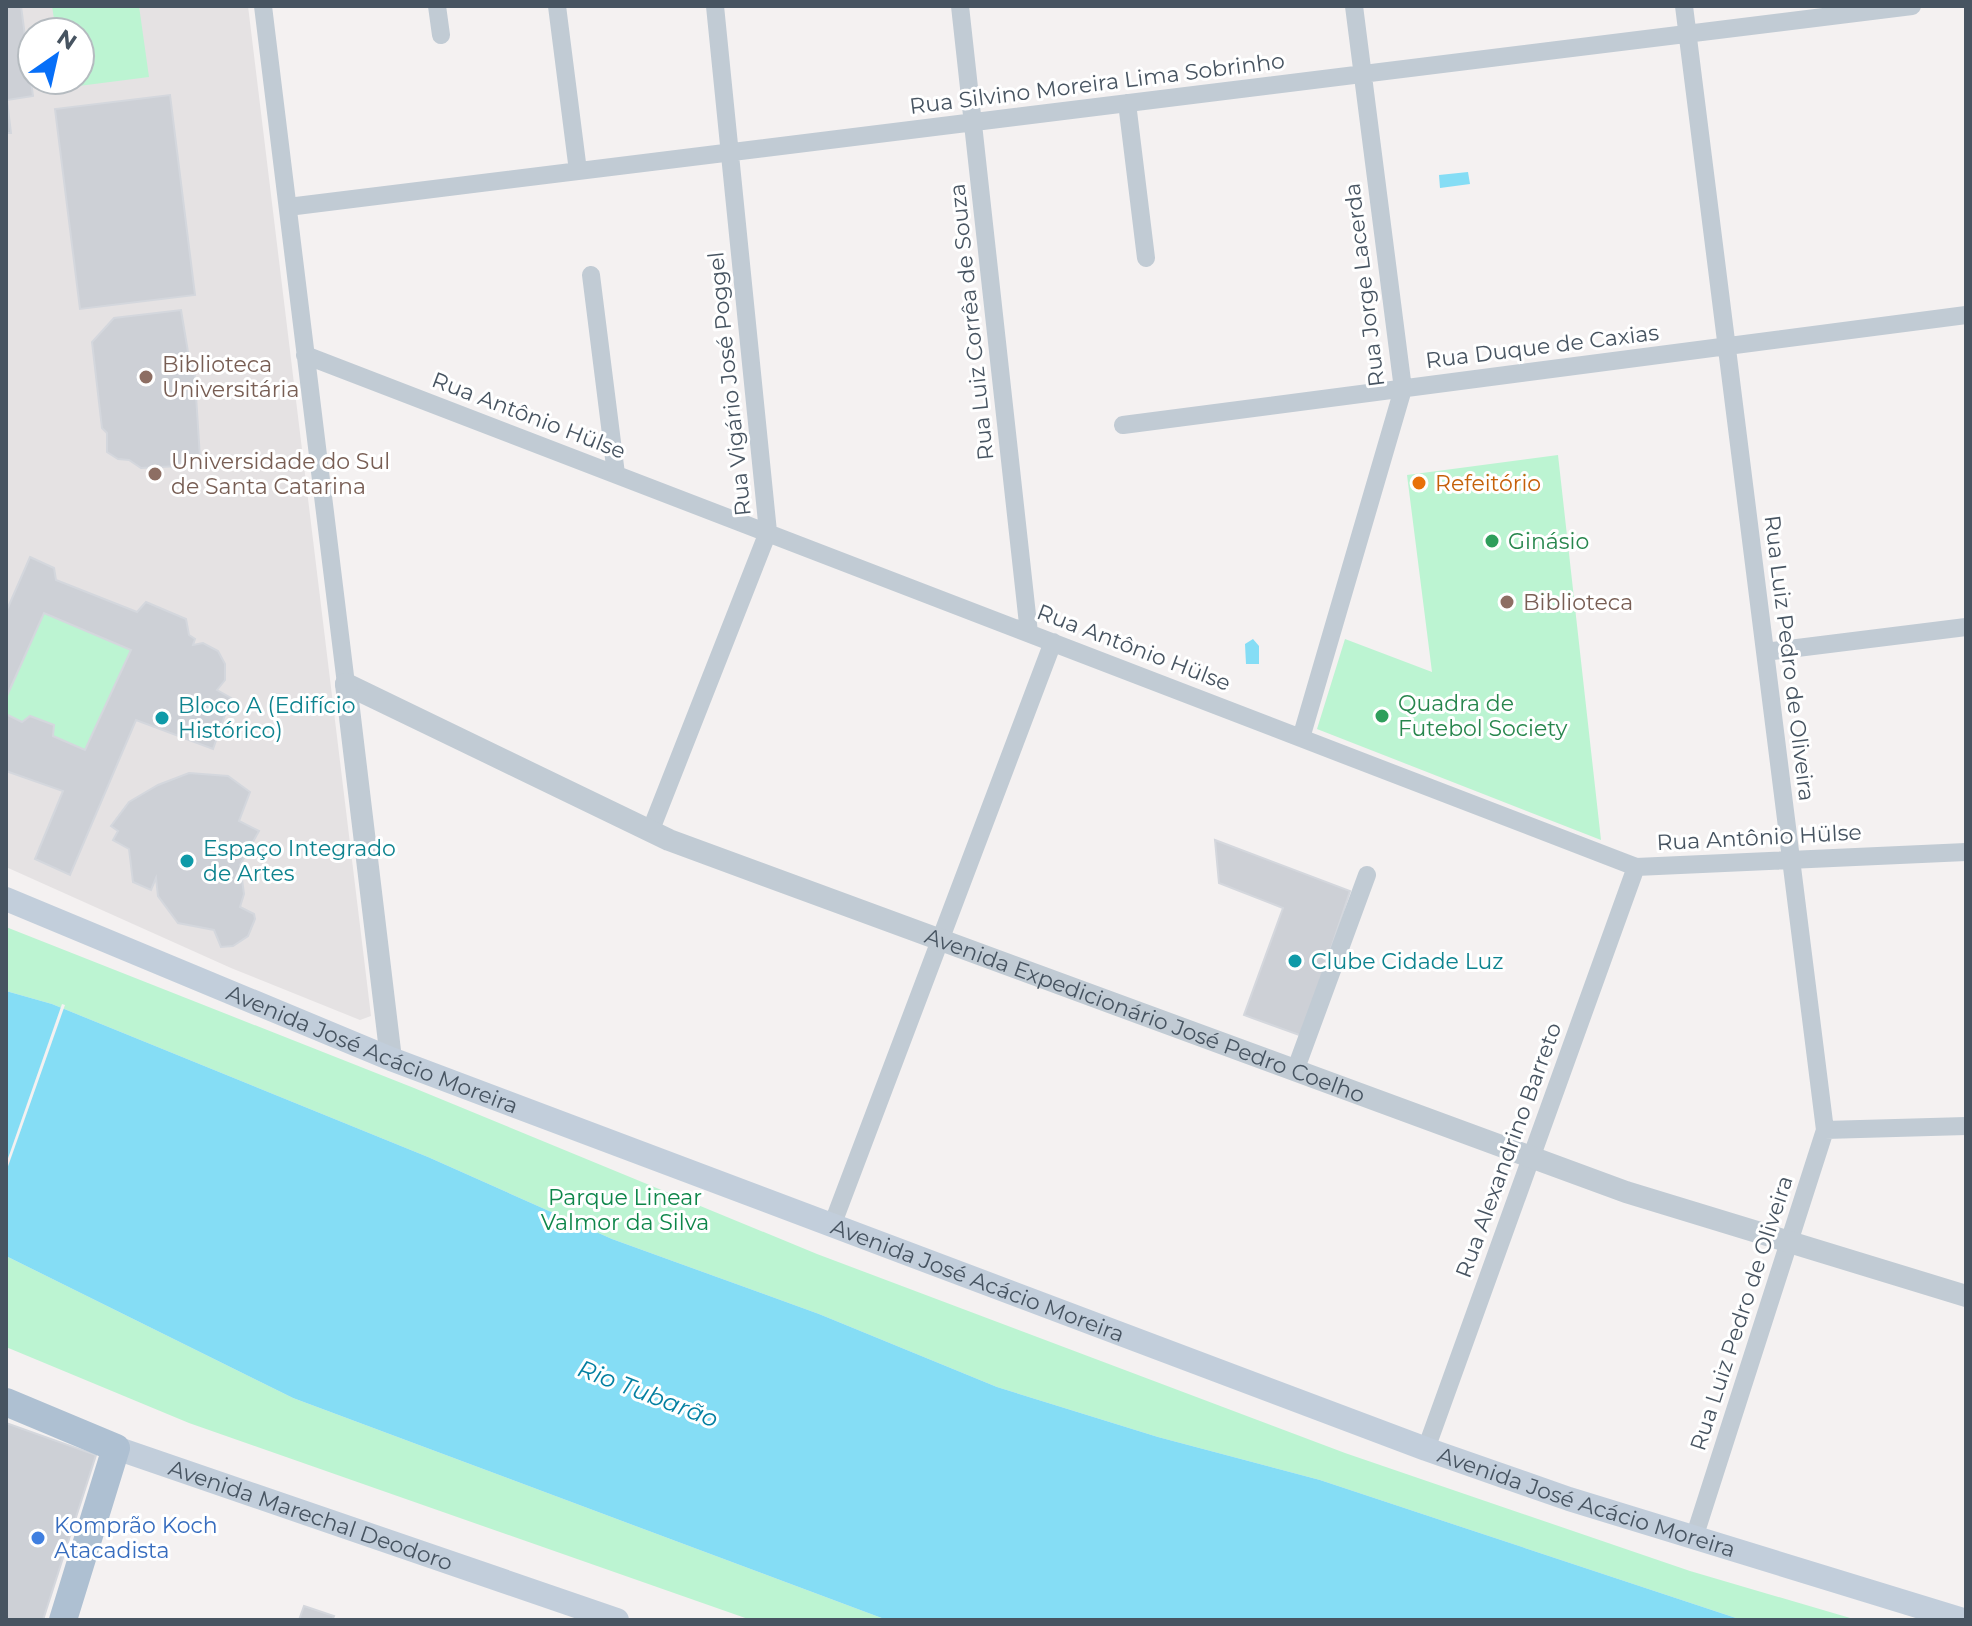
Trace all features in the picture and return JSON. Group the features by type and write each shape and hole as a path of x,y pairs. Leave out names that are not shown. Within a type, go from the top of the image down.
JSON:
{"main road":[{"name":"Avenida José Acácio Moreira","path":"6,899 391,1059 1426,1449 1694,1538 1963,1620"},
{"name":"Avenida Marechal Deodoro","path":"6,1402 116,1448 617,1620"},
{"path":"63,1620 116,1448"}],"street":[{"path":"263,6 391,1059"},
{"path":"437,6 441,35"},
{"path":"557,6 578,171"},
{"name":"Rua Vigário José Poggel","path":"650,832 768,532 715,6"},
{"name":"Rua Luiz Corrêa de Souza","path":"960,6 1029,633"},
{"name":"Rua Jorge Lacerda","path":"1301,738 1403,389 1354,6"},
{"name":"Rua Luiz Pedro de Oliveira","path":"1684,6 1825,1130 1694,1538"},
{"name":"Rua Silvino Moreira Lima Sobrinho","path":"288,207 1912,6"},
{"path":"1127,103 1146,258"},
{"path":"591,275 616,474"},
{"name":"Rua Duque de Caxias","path":"1123,425 1966,315"},
{"name":"Rua Antônio Hülse","path":"305,355 1636,867 1966,852"},
{"path":"1765,652 1966,627"},
{"path":"833,1223 1053,642"},
{"name":"Avenida Expedicionário José Pedro Coelho","path":"346,684 650,832 1531,1158 1665,1205 1966,1296"},
{"name":"Rua Alexandrino Barreto","path":"1426,1449 1636,867"},
{"path":"1295,1071 1367,875"},
{"path":"1825,1130 1966,1126"}],"shaded area":[{"name":"Universidade do Sul de Santa Catarina","path":"6,6 248,6 371,1016 360,1020 231,968 6,867"}],"green space":[{"path":"52,6 139,6 149,77 96,84 96,16 54,16"},
{"path":"1558,455 1601,840 1317,729 1345,639 1432,672 1407,475"},
{"path":"44,613 131,650 85,750 53,736 54,725 30,716 22,722 6,714 6,698"},
{"name":"Parque Linear Valmor da Silva","path":"6,927 414,1088 817,1254 1345,1453 1690,1571 1857,1620 1742,1620 1320,1480 1158,1437 997,1387 819,1314 612,1239 428,1157 52,1004 6,991"},
{"path":"6,1256 293,1398 887,1620 751,1620 189,1423 6,1347"}],"water":[{"path":"1468,172 1470,184 1440,188 1439,175"},
{"path":"1253,639 1259,646 1259,664 1246,664 1245,644"},
{"name":"Rio Tubarão","path":"6,991 52,1004 428,1157 612,1239 819,1314 997,1387 1158,1437 1320,1480 1742,1620 887,1620 293,1398 6,1256"}],"pier":[{"path":"62,1004 65,1005 6,1172 6,1164"}],"building":[{"path":"6,6 21,6 22,16 16,16 16,96 33,96 7,100 11,133 6,133"},
{"path":"170,95 195,295 80,309 55,109"},
{"name":"Biblioteca Universitária","path":"181,310 190,364 194,364 200,458 183,460 179,466 141,468 107,452 107,433 102,428 92,342 114,318"},
{"name":"Bloco A (Edifício Histórico)","path":"30,557 54,568 56,580 137,612 146,602 186,619 189,635 195,639 193,645 203,643 218,651 225,664 225,680 217,690 231,698 213,749 136,720 70,875 35,859 63,791 6,771 6,714 22,722 30,716 54,725 53,736 85,750 131,650 44,613 6,698 6,612"},
{"name":"Espaço Integrado de Artes","path":"189,773 228,776 250,792 239,821 259,831 240,865 244,894 240,907 254,914 255,919 248,936 233,946 221,947 214,930 178,923 158,896 156,878 151,890 133,882 129,849 113,840 118,831 111,826 129,802 158,785"},
{"name":"Clube Cidade Luz","path":"1215,840 1350,891 1302,1036 1244,1015 1283,908 1219,883"},
{"name":"Komprão Koch Atacadista","path":"6,1423 96,1455 43,1620 6,1620"},
{"path":"304,1606 334,1616 332,1620 299,1620"}],"place":[{"name":"Biblioteca Universitária","path":"146,377"},
{"name":"Universidade do Sul de Santa Catarina","path":"155,474"},
{"name":"Refeitório","path":"1419,483"},
{"name":"Ginásio","path":"1492,541"},
{"name":"Biblioteca","path":"1507,602"},
{"name":"Quadra de Futebol Society","path":"1382,716"},
{"name":"Bloco A (Edifício Histórico)","path":"162,718"},
{"name":"Espaço Integrado de Artes","path":"187,861"},
{"name":"Clube Cidade Luz","path":"1295,961"},
{"name":"Komprão Koch Atacadista","path":"38,1538"}]}
